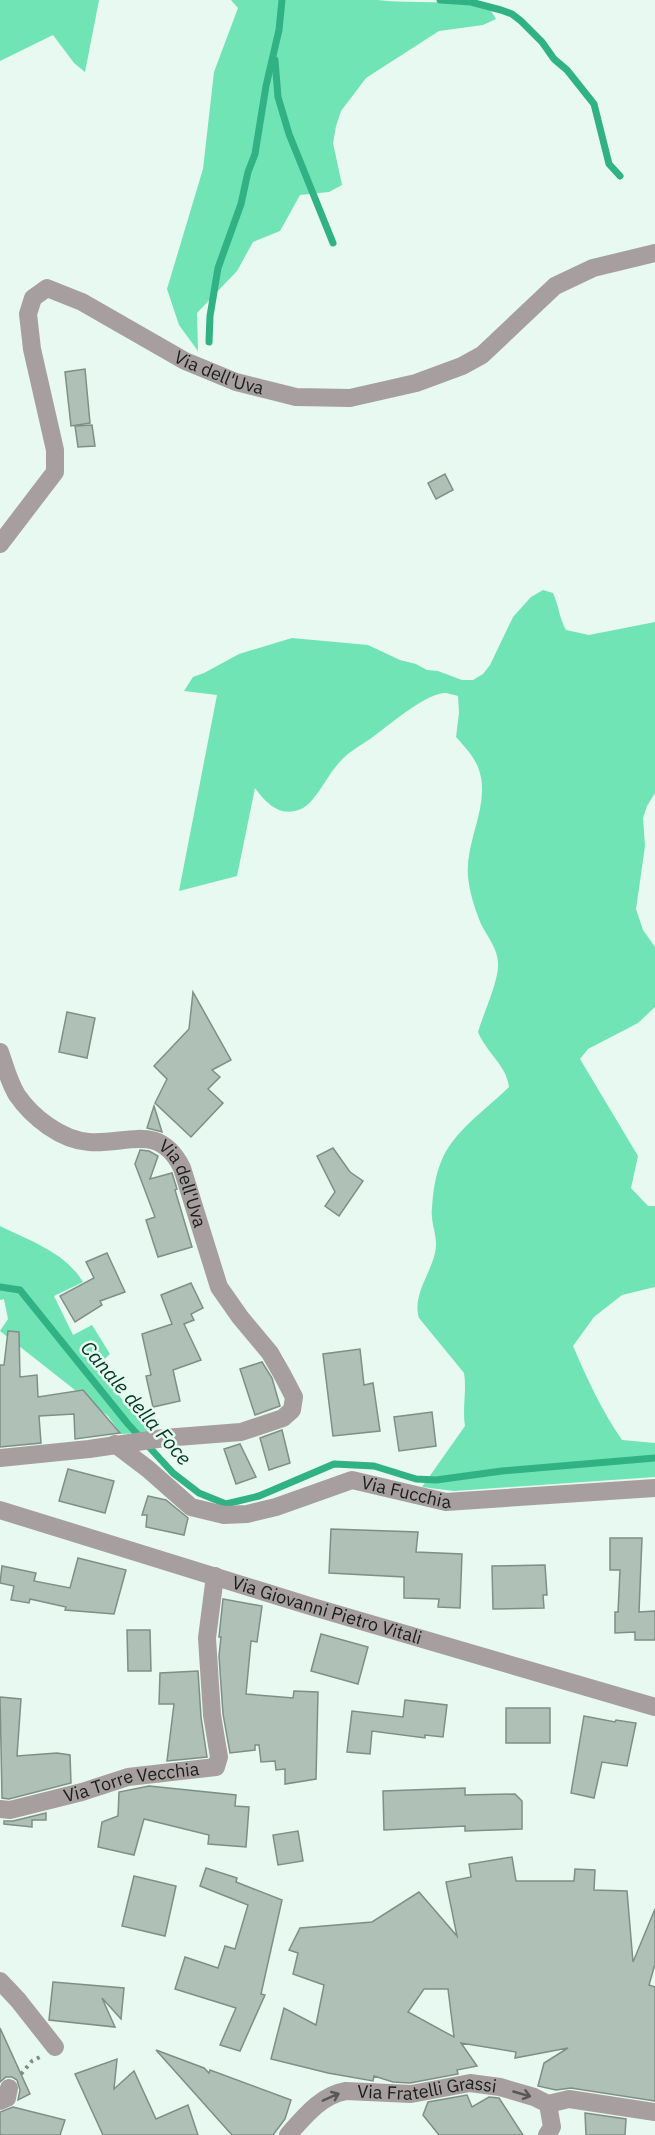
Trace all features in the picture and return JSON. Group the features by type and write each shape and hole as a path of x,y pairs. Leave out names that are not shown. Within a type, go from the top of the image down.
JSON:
{"street":[{"name":"Via dell'Uva","path":"0,544 55,471 55,450 32,349 28,314 33,298 47,288 82,302 185,361 236,382 296,397 350,398 416,383 462,366 482,355 555,286 593,267 655,253"},
{"name":"Via dell'Uva","path":"0,1052 16,1094 33,1113 64,1134 88,1142 135,1137 148,1138 167,1147 175,1154 182,1167 219,1287 270,1353 294,1397 292,1410 283,1418 241,1432 119,1444"},
{"path":"0,1458 58,1453 119,1444"},
{"name":"Via Fucchia","path":"119,1444 191,1507 224,1515 247,1514 276,1507 352,1480 446,1502 655,1488"},
{"name":"Via Giovanni Pietro Vitali","path":"0,1510 468,1653 655,1707"},
{"name":"Via Torre Vecchia","path":"0,1809 10,1810 128,1778 216,1767 219,1757 212,1715 207,1638 216,1576"},
{"path":"0,1981 56,2048"},
{"name":"Via Fratelli Grassi","path":"288,2135 321,2101 346,2091 411,2094 470,2084 500,2087 534,2097 548,2104"},
{"path":"547,2135 552,2127 548,2104 569,2099 655,2112"}],"path":[{"path":"4,2095 33,2061 56,2048"}],"green space":[{"path":"0,0 99,0 85,72 74,63 53,35 0,61"},
{"path":"231,0 377,0 460,3 488,6 496,19 483,25 439,31 366,78 341,111 336,126 333,143 342,185 329,192 300,195 280,231 253,242 237,271 197,313 198,351 179,325 167,289 203,169 214,72 238,8"},
{"path":"543,590 553,593 566,630 589,635 655,622 655,793 643,818 645,846 636,909 643,930 655,947 655,1007 638,1023 588,1049 580,1059 638,1156 631,1188 648,1206 655,1206 655,1287 622,1295 594,1317 573,1346 595,1394 622,1440 655,1443 655,1477 454,1491 422,1487 465,1426 464,1373 419,1318 418,1302 436,1247 432,1208 437,1173 441,1162 453,1140 509,1087 504,1072 478,1032 496,981 498,960 495,949 479,919 469,884 469,854 480,811 482,782 476,763 456,737 459,713 458,696 444,693 426,699 353,750 334,769 311,801 301,809 286,812 274,808 255,788 237,876 179,891 217,695 184,691 193,677 239,654 292,638 368,645 427,670 438,671 462,680 473,680 483,674 490,665 513,617 531,597"},
{"path":"0,1226 57,1255 83,1282 54,1296 73,1335 92,1325 110,1354 95,1368 148,1429 146,1433 121,1434 108,1416 0,1331 8,1319 4,1299 0,1300"}],"building":[{"path":"85,369 90,423 71,426 65,372"},
{"path":"92,425 95,446 78,447 75,426"},
{"path":"445,474 453,490 436,499 428,483"},
{"path":"193,992 231,1060 212,1070 220,1077 208,1089 223,1103 191,1137 155,1103 167,1079 154,1066 189,1029"},
{"path":"67,1012 95,1018 87,1058 59,1052"},
{"path":"154,1106 162,1132 147,1128"},
{"path":"333,1148 350,1172 363,1181 339,1216 325,1206 335,1192 317,1156"},
{"path":"140,1150 149,1151 158,1156 150,1179 172,1173 192,1247 158,1257 146,1220 155,1217 135,1164"},
{"path":"107,1253 125,1292 100,1301 102,1305 75,1322 60,1296 94,1278 86,1262"},
{"path":"191,1283 203,1308 191,1314 194,1320 184,1324 201,1360 173,1370 180,1401 153,1407 146,1376 151,1375 142,1334 172,1324 161,1295"},
{"path":"8,1331 19,1332 20,1377 37,1375 38,1397 83,1390 120,1433 75,1439 74,1414 39,1416 41,1443 0,1447 0,1365 4,1365"},
{"path":"360,1349 364,1385 373,1383 380,1431 333,1436 323,1354"},
{"path":"262,1362 272,1378 280,1406 255,1415 240,1369"},
{"path":"432,1412 436,1446 399,1451 394,1417"},
{"path":"282,1430 290,1463 269,1470 260,1438"},
{"path":"240,1444 256,1477 236,1484 224,1449"},
{"path":"68,1469 114,1481 105,1513 59,1501"},
{"path":"148,1496 166,1500 188,1518 184,1535 146,1527 147,1515 142,1515"},
{"path":"331,1529 418,1532 416,1552 462,1554 460,1608 438,1607 439,1599 404,1598 404,1577 329,1573"},
{"path":"610,1538 642,1538 639,1612 655,1611 655,1640 635,1640 635,1632 615,1633 620,1570 610,1570"},
{"path":"78,1558 126,1570 114,1614 65,1610 66,1607 30,1599 29,1603 11,1600 14,1586 0,1583 2,1566 36,1573 34,1581 70,1588"},
{"path":"545,1565 547,1595 543,1595 544,1608 493,1609 492,1566"},
{"path":"223,1599 262,1606 257,1642 251,1641 246,1694 293,1698 294,1691 318,1692 316,1779 285,1784 285,1769 276,1770 275,1761 261,1762 259,1745 255,1745 255,1750 230,1753 223,1714 219,1656"},
{"path":"127,1630 150,1630 151,1671 128,1671"},
{"path":"321,1634 368,1647 358,1684 311,1671"},
{"path":"198,1671 201,1717 207,1757 167,1761 174,1704 159,1704 160,1673"},
{"path":"0,1697 21,1699 17,1756 57,1753 70,1755 71,1783 9,1799 2,1798"},
{"path":"405,1700 447,1705 443,1737 425,1735 425,1738 372,1731 370,1754 347,1752 352,1711 403,1717"},
{"path":"506,1708 550,1708 550,1743 506,1743"},
{"path":"584,1716 615,1722 616,1720 636,1723 627,1766 602,1762 594,1798 571,1793"},
{"path":"149,1786 236,1795 235,1806 249,1807 246,1847 208,1844 209,1835 144,1819 134,1855 98,1847 102,1822 118,1816 119,1792"},
{"path":"465,1788 465,1795 515,1794 522,1801 522,1829 465,1831 465,1826 384,1830 383,1791"},
{"path":"46,1813 46,1820 32,1820 32,1827 4,1824 4,1821"},
{"path":"298,1831 303,1861 278,1865 273,1835"},
{"path":"512,1857 516,1881 574,1881 575,1869 595,1870 594,1890 627,1891 633,1962 655,1909 655,1964 649,1985 655,1987 655,2101 571,2088 556,2090 538,2086 544,2063 568,2048 515,2058 516,2052 461,2043 477,2066 457,2070 458,2074 410,2083 393,2082 374,2076 373,2081 271,2059 284,2008 316,2025 324,1985 293,1974 298,1953 289,1950 300,1928 372,1922 419,1892 457,1936 446,1882 471,1877 469,1864","holes":["424,1989 448,1989 454,2037 408,2012"]},
{"path":"206,1868 237,1878 236,1882 282,1900 261,1994 265,1995 240,2051 220,2045 236,2008 175,1989 185,1957 218,1968 225,1946 235,1949 248,1905 200,1886"},
{"path":"134,1876 176,1886 165,1936 122,1926"},
{"path":"53,1982 124,1988 121,2019 102,1998 115,2027 49,2020"},
{"path":"0,2028 30,2094 18,2100 20,2090 17,2080 6,2077 0,2082"},
{"path":"156,2050 204,2068 209,2073 210,2070 291,2100 285,2119 273,2135 232,2135"},
{"path":"117,2059 114,2089 134,2071 156,2119 188,2105 198,2135 103,2135 75,2074"},
{"path":"467,2095 472,2107 489,2097 499,2098 523,2135 439,2135 423,2115 428,2102"},
{"path":"13,2107 65,2120 60,2135 0,2135 0,2112"},
{"path":"585,2113 626,2119 625,2135 586,2135"}],"waterway":[{"path":"209,342 210,316 218,268 241,204 248,172 255,154 266,86 279,30 282,0"},
{"path":"440,0 471,2 512,14 521,21 542,42 554,59 567,70 594,104 609,164 620,176"},
{"path":"275,60 278,97 289,134 333,243"},
{"name":"Canale della Foce","path":"0,1287 20,1290 128,1424 173,1473 199,1493 226,1504 259,1496 334,1464 374,1466 416,1479 436,1480 502,1471 655,1458"}]}
